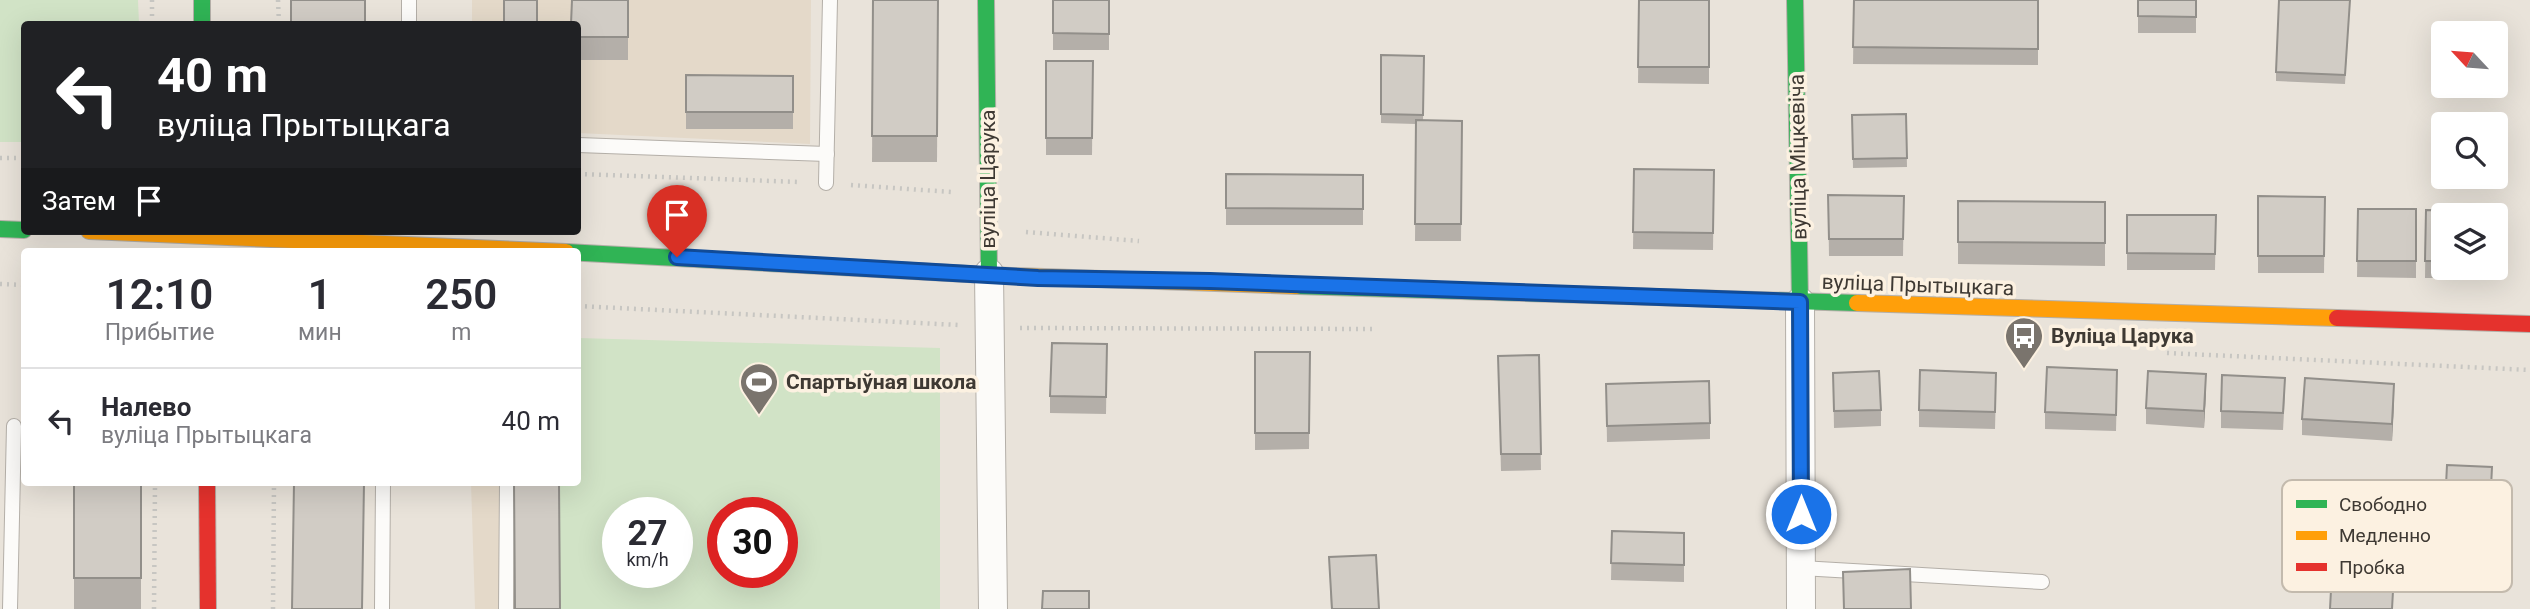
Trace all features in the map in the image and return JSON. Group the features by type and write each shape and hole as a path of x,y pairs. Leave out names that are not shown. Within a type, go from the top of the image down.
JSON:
{"main road":[{"path":"202,0 202,21"},
{"name":"вуліца Царука","path":"986,0 989,273"},
{"name":"вуліца Міцкевіча","path":"1795,0 1800,302"},
{"path":"0,229 21,230"},
{"name":"вуліца Прытыцкага","path":"257,235 477,248"},
{"name":"вуліца Прытыцкага","path":"581,253 989,273 1038,278 1224,281 2530,324"},
{"path":"207,486 208,609"}],"street":[{"name":"вуліца Царука","path":"989,273 993,609"},
{"name":"вуліца Міцкевіча","path":"1800,302 1801,609"}],"lane":[{"path":"409,0 409,21"},
{"path":"826,183 830,0"},
{"path":"581,145 827,154"},
{"path":"10,609 14,426"},
{"path":"382,609 383,486"},
{"path":"506,609 507,486"},
{"path":"1801,568 2042,582"}],"path":[{"path":"152,0 152,21"},
{"path":"278,0 279,21"},
{"path":"0,158 21,158"},
{"path":"581,174 826,183 956,192 989,198 1025,232 1145,241"},
{"path":"0,284 21,285"},
{"path":"581,306 988,326 1382,329"},
{"path":"2153,352 2530,370"},
{"path":"154,609 155,486"},
{"path":"273,609 274,486"}],"shaded area":[{"path":"472,0 811,0 810,144 581,133 581,21 472,21"},
{"path":"471,486 559,486 560,609 475,609"}],"green space":[{"path":"0,0 138,0 139,21 21,21 21,142 0,142"},
{"name":"Спартыўная школа","path":"581,338 940,348 940,609 560,609 559,486 581,486"}],"building":[{"path":"291,0 365,0 365,21 291,21"},
{"path":"504,0 537,0 537,21 504,21"},
{"path":"572,0 628,0 628,37 581,37 581,21 571,21"},
{"path":"873,0 938,0 937,136 872,136"},
{"path":"1053,0 1109,0 1109,34 1053,33"},
{"path":"1639,0 1709,0 1709,67 1638,67"},
{"path":"1854,0 2038,0 2038,49 1853,47"},
{"path":"2138,0 2196,0 2196,17 2138,16"},
{"path":"2279,0 2350,0 2345,75 2276,72"},
{"path":"1381,55 1424,56 1423,115 1381,114"},
{"path":"1046,61 1093,61 1092,138 1046,138"},
{"path":"686,75 793,76 793,112 686,112"},
{"path":"1906,114 1907,158 1853,159 1852,115"},
{"path":"1416,120 1462,121 1461,224 1415,224"},
{"path":"1634,169 1714,170 1713,233 1633,232"},
{"path":"1226,174 1363,175 1363,209 1226,208"},
{"path":"1828,195 1904,196 1903,239 1829,239"},
{"path":"2258,196 2325,197 2324,256 2258,256"},
{"path":"1958,201 2105,202 2105,243 1958,242"},
{"path":"2358,209 2416,209 2416,261 2357,261"},
{"path":"2426,210 2431,210 2431,261 2425,261"},
{"path":"2127,215 2216,215 2215,254 2127,253"},
{"path":"1052,343 1107,344 1106,397 1050,396"},
{"path":"1255,352 1310,352 1309,433 1255,433"},
{"path":"1539,355 1541,454 1501,454 1498,356"},
{"path":"2047,367 2117,370 2116,415 2045,412"},
{"path":"1920,370 1996,373 1995,412 1919,410"},
{"path":"1879,371 1881,410 1834,411 1833,373"},
{"path":"2148,371 2206,374 2204,411 2146,408"},
{"path":"2222,375 2285,378 2283,413 2221,411"},
{"path":"2305,378 2394,384 2392,424 2302,419"},
{"path":"1709,381 1710,423 1607,426 1606,384"},
{"path":"2447,465 2492,467 2491,480 2446,480"},
{"path":"74,486 141,486 141,578 74,578"},
{"path":"294,486 364,486 362,609 292,609"},
{"path":"514,486 559,486 560,609 515,609"},
{"path":"1612,531 1684,533 1684,565 1611,563"},
{"path":"1376,555 1379,609 1332,609 1329,557"},
{"path":"1910,569 1911,609 1844,609 1843,572"},
{"path":"1043,591 1089,591 1089,609 1042,609"},
{"path":"2331,592 2393,592 2392,609 2330,609"}],"traffic: fast":[{"path":"202,0 202,21"},
{"path":"986,0 989,273"},
{"path":"1795,0 1800,302"},
{"path":"0,229 21,230"},
{"path":"581,253 986,275"},
{"path":"1297,286 1857,303"}],"traffic: slow":[{"path":"180,235 475,248"},
{"path":"986,275 1297,286"},
{"path":"1857,303 2337,318"}],"traffic: jam":[{"path":"2337,318 2530,324"},
{"path":"207,486 208,609"}],"place":[{"name":"Вуліца Царука","path":"2024,370"},
{"name":"Спартыўная школа","path":"759,416"}],"route":[{"path":"677,257 989,273 1038,278 1210,281 1800,302 1801,514"}]}
